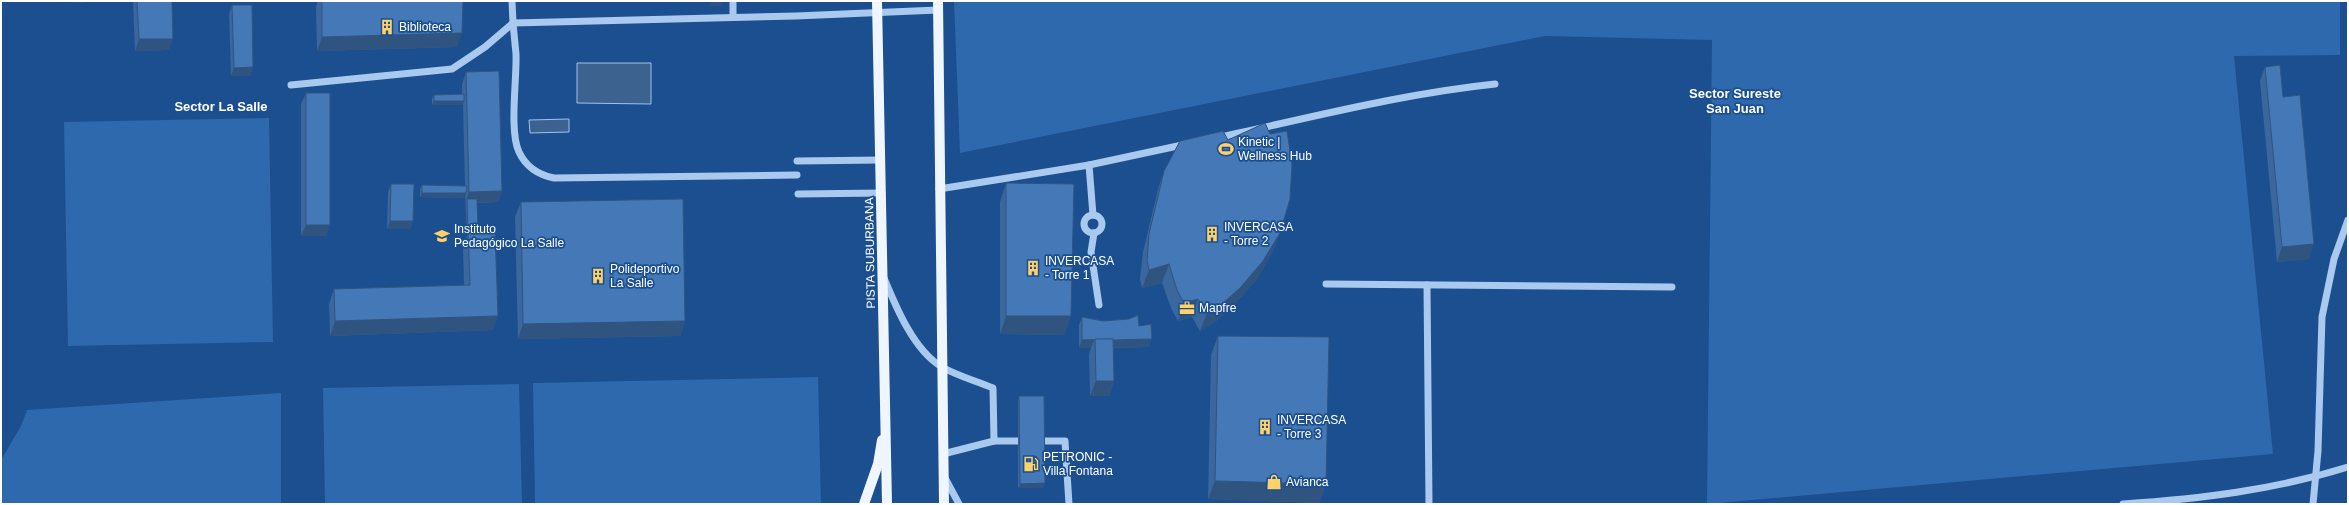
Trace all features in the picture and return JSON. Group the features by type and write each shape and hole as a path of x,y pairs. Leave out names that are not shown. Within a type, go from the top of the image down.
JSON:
{"main road":[{"name":"PISTA SUBURBANA","path":"878,1 887,504"},
{"path":"938,5 939,189 944,504"},
{"path":"864,504 878,464 886,408"}],"street":[{"path":"512,1 516,54 516,143 525,161 532,170 543,176 554,178 797,174"},
{"path":"733,1 733,16"},
{"path":"291,85 452,69 485,46 513,23 733,16 796,16 878,12 938,5"},
{"path":"1210,139 1386,100 1443,89 1494,84"},
{"path":"939,189 1089,165 1195,143"},
{"path":"797,161 881,160"},
{"path":"1089,165 1093,215"},
{"path":"798,194 882,193"},
{"path":"1093,215 1099,217 1102,222 1102,228 1094,233 1088,232 1084,225 1085,219 1093,215"},
{"path":"2313,504 2316,477 2322,317 2334,259 2348,220"},
{"path":"1094,233 1091,252 1099,305"},
{"path":"884,278 898,310 924,353 942,367 993,388 994,441"},
{"path":"1326,284 1672,287"},
{"path":"1428,285 1429,504"},
{"path":"943,454 994,441 1018,441"},
{"path":"1043,441 1065,442 1069,504"},
{"path":"2123,504 2209,498 2316,477 2348,467"},
{"path":"944,475 959,504"}],"shaded area":[{"path":"954,1 2340,1 2340,55 2234,56 2273,454 1707,504 1712,40 1545,36 960,153"},
{"path":"577,63 651,63 651,104 577,103"},
{"path":"269,118 273,342 68,346 64,122"},
{"path":"569,119 569,132 530,133 529,120"},
{"path":"818,377 821,504 535,504 533,383"},
{"path":"519,384 522,504 325,504 323,388"},
{"path":"281,393 281,504 1,504 1,460 21,426 27,410"}],"building":[{"path":"137,1 172,1 173,39 139,39"},
{"name":"Biblioteca","path":"322,1 463,1 462,33 322,37"},
{"path":"723,1 723,2 711,2"},
{"path":"232,5 252,5 253,67 234,68"},
{"path":"2280,65 2283,97 2300,95 2314,244 2282,247 2265,67"},
{"path":"499,71 502,191 469,192 466,72"},
{"path":"306,93 330,93 330,225 306,225"},
{"path":"464,94 464,101 434,101 434,95"},
{"name":"INVERCASA - Torre 2","path":"1265,123 1270,134 1287,131 1292,164 1290,199 1280,233 1263,261 1240,288 1223,303 1207,313 1198,299 1184,303 1177,290 1169,264 1149,270 1147,261 1149,234 1164,171 1180,141 1223,131 1228,140"},
{"name":"INVERCASA - Torre 1","path":"1006,183 1074,184 1071,316 1006,316"},
{"path":"391,184 414,184 413,221 390,221"},
{"path":"422,185 467,186 466,193 422,193"},
{"path":"467,199 477,199 478,231 468,232"},
{"name":"Polideportivo La Salle","path":"683,199 685,321 523,324 521,202"},
{"path":"495,230 498,316 335,321 334,289 470,285 468,231"},
{"path":"1138,315 1139,326 1151,324 1152,339 1082,340 1082,317 1103,321 1129,319"},
{"name":"INVERCASA - Torre 3","path":"1218,336 1329,337 1326,484 1215,481"},
{"path":"1095,339 1113,339 1114,381 1096,381"},
{"name":"PETRONIC - Villa Fontana","path":"1019,396 1044,396 1045,483 1020,484"}],"place":[{"name":"Biblioteca","path":"387,27"},
{"name":"Kinetic | Wellness Hub","path":"1226,149"},
{"name":"INVERCASA - Torre 2","path":"1212,234"},
{"name":"Instituto Pedagógico La Salle","path":"442,236"},
{"name":"INVERCASA - Torre 1","path":"1033,268"},
{"name":"Polideportivo La Salle","path":"598,276"},
{"name":"Mapfre","path":"1187,308"},
{"name":"INVERCASA - Torre 3","path":"1265,427"},
{"name":"PETRONIC - Villa Fontana","path":"1031,464"},
{"name":"Avianca","path":"1274,482"}],"district":[{"name":"Sector Sureste San Juan","path":"1735,100"},
{"name":"Sector La Salle","path":"221,106"}]}
